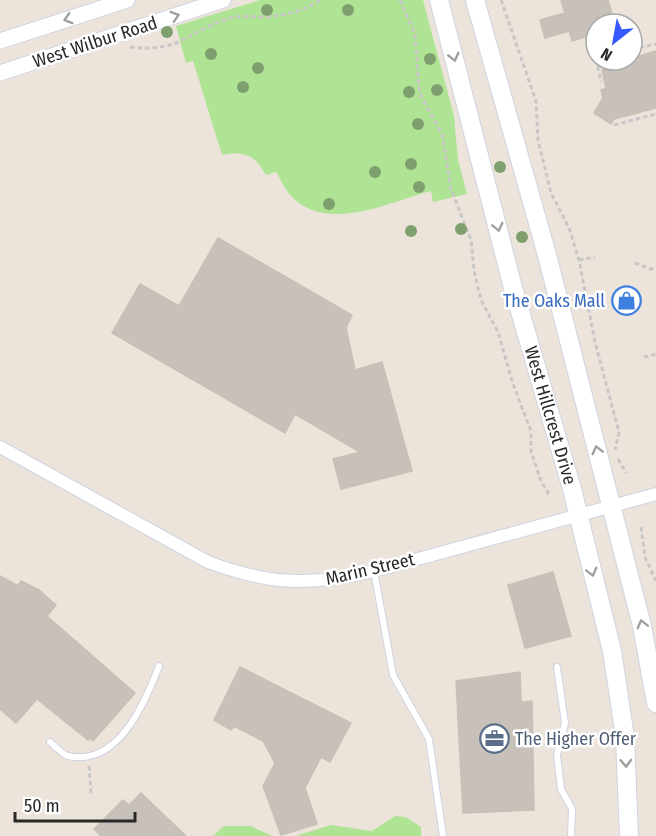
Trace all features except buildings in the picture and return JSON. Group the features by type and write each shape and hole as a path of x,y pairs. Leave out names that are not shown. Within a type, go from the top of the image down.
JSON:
{"main road":[{"name":"West Hillcrest Drive","path":"439,0 512,284 578,515 612,651 625,737 629,836"},
{"name":"West Hillcrest Drive","path":"475,0 547,255 642,626 656,703"}],"street":[{"name":"West Wilbur Road","path":"0,41 127,0"},
{"name":"West Wilbur Road","path":"0,74 224,0"},
{"name":"Marin Street","path":"0,447 208,562 239,574 294,582 343,578 374,571 656,494"}],"lane":[{"path":"374,571 393,675 429,739 442,836"},
{"path":"50,742 67,756 91,756 113,747 124,736 159,666"},
{"path":"557,667 565,723 557,754 561,789 572,809 571,836"}],"path":[{"path":"121,46 152,50 173,47 209,26 233,17 288,14 321,0"},
{"path":"400,0 416,34 419,87 422,98 442,134 450,183 471,240 474,271 482,300 501,339 513,384 531,431 531,451 541,481 550,496"},
{"path":"501,0 536,101 538,140 551,193 569,228 579,260 595,342 619,432 616,455 626,473"},
{"path":"599,72 601,82"},
{"path":"614,125 656,114"},
{"path":"579,260 595,257"},
{"path":"635,263 651,269 656,268"},
{"path":"644,357 656,354"},
{"path":"641,527 645,557 656,581"},
{"path":"91,756 91,794"}],"green space":[{"path":"260,0 423,0 454,116 458,160 467,194 433,202 431,191 359,212 322,213 306,207 291,196 276,172 266,175 253,158 237,153 222,155 193,61 186,63 176,26"},
{"path":"395,816 406,817 421,827 421,836 295,836 331,825 372,831"},
{"path":"224,826 251,826 272,836 213,836"}],"place":[{"name":"The Oaks Mall","path":"626,301"},
{"name":"The Higher Offer","path":"494,739"}]}
